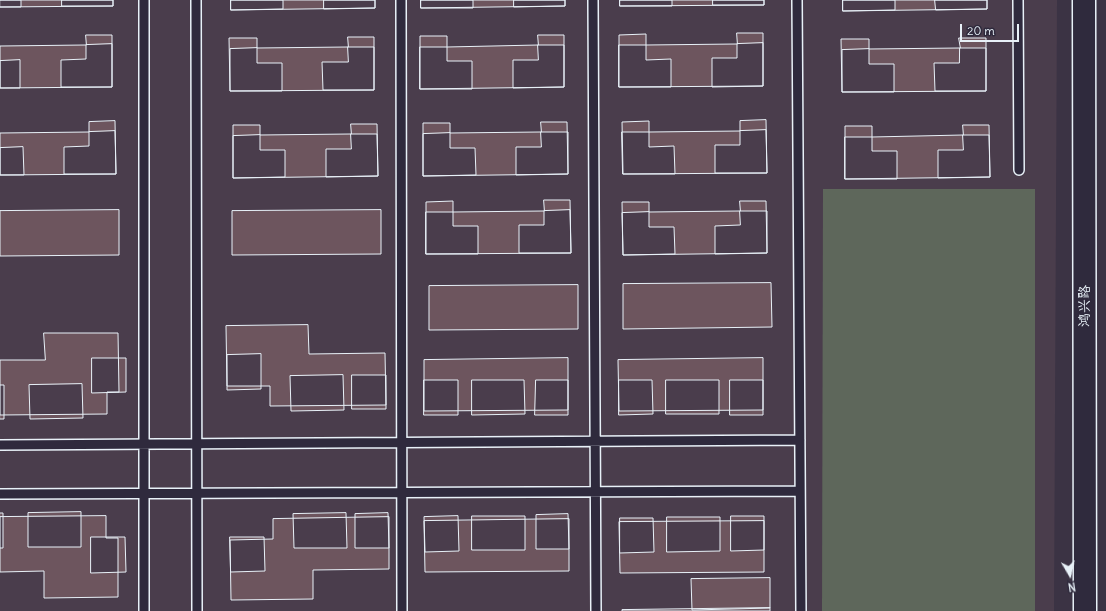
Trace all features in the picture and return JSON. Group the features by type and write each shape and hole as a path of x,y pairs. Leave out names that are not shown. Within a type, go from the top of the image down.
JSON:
{"street":[{"name":"鸿兴路","path":"1084,0 1085,611"}],"lane":[{"path":"144,0 144,611"},
{"path":"196,0 197,611"},
{"path":"401,0 402,611"},
{"path":"593,0 596,611"},
{"path":"797,0 801,611"},
{"path":"1018,0 1019,170"},
{"path":"0,445 800,440"},
{"path":"0,494 800,491"}],"shaded area":[{"path":"0,0 1057,0 1054,611 0,611"}],"green space":[{"path":"823,189 1035,189 1035,611 822,611"}],"building":[{"path":"0,0 113,0 113,6 0,7"},
{"path":"0,0 21,0 21,7 0,7"},
{"path":"62,0 113,0 113,6 62,6"},
{"path":"231,0 375,0 375,8 231,10"},
{"path":"231,0 283,0 283,9 231,10"},
{"path":"324,0 375,0 375,8 324,9"},
{"path":"421,0 565,0 565,6 421,8"},
{"path":"421,0 473,0 473,8 421,8"},
{"path":"514,0 565,0 565,6 514,7"},
{"path":"620,0 764,0 764,5 620,6"},
{"path":"620,0 672,0 672,6 620,6"},
{"path":"713,0 764,0 764,5 713,5"},
{"path":"843,0 987,0 987,9 843,11"},
{"path":"843,0 895,0 895,10 843,11"},
{"path":"935,0 987,0 987,9 936,10"},
{"path":"737,33 763,33 763,86 619,87 619,35 646,34 646,45 737,44"},
{"path":"86,35 112,35 112,87 0,88 0,46 86,45"},
{"path":"538,35 564,35 564,87 420,89 420,36 447,36 447,47 538,45"},
{"path":"348,37 374,37 374,90 230,91 229,38 257,38 257,48 348,47"},
{"path":"959,38 986,38 986,91 842,92 841,39 869,39 869,49 960,48"},
{"path":"763,43 763,86 712,87 712,58 737,58 737,44"},
{"path":"112,44 112,87 61,87 61,60 86,59 86,45"},
{"path":"538,45 564,45 564,87 513,88 513,60 538,60"},
{"path":"619,45 646,45 646,60 671,59 671,87 619,87"},
{"path":"348,47 374,47 374,90 323,90 322,62 348,62"},
{"path":"420,47 447,47 447,61 472,61 472,89 420,89"},
{"path":"257,48 257,63 282,63 282,91 230,91 230,49"},
{"path":"960,48 986,48 986,91 935,91 934,63 959,63"},
{"path":"869,49 869,64 894,64 894,92 842,92 842,50"},
{"path":"20,60 20,88 0,88 0,61"},
{"path":"766,120 767,173 623,174 622,122 649,121 649,132 740,131 740,121"},
{"path":"115,121 116,174 0,175 0,133 89,132 89,122"},
{"path":"541,122 567,122 568,174 423,176 423,123 450,123 450,133 541,132"},
{"path":"351,124 377,124 378,176 233,178 233,125 260,125 260,135 351,134"},
{"path":"963,125 989,125 990,177 845,179 845,126 872,126 872,137 963,135"},
{"path":"766,130 767,173 715,173 715,145 740,145 740,131"},
{"path":"115,131 116,174 64,174 64,147 89,146 89,132"},
{"path":"541,132 568,132 568,174 516,175 516,147 541,147"},
{"path":"622,132 649,132 649,147 674,146 675,174 623,174"},
{"path":"450,133 450,148 475,148 476,175 423,176 423,134"},
{"path":"351,134 377,134 378,176 326,177 326,149 351,149"},
{"path":"260,135 260,150 285,150 285,177 233,178 233,136"},
{"path":"963,135 989,135 990,177 938,178 938,150 963,150"},
{"path":"845,137 872,137 872,151 897,151 897,179 845,179"},
{"path":"23,147 24,175 0,175 0,148"},
{"path":"544,200 570,200 571,253 426,254 426,202 453,201 453,212 544,211"},
{"path":"740,201 766,201 767,253 623,255 622,202 649,202 649,212 740,211"},
{"path":"119,210 119,255 0,256 0,211"},
{"path":"381,210 381,254 232,255 232,211"},
{"path":"570,210 571,253 519,253 519,225 544,225 544,211"},
{"path":"740,211 767,211 767,253 715,254 715,226 740,225"},
{"path":"426,212 453,212 453,226 478,226 478,254 426,254"},
{"path":"649,212 649,227 674,227 675,254 623,255 622,213"},
{"path":"771,283 772,327 623,329 623,284"},
{"path":"578,285 578,329 429,330 429,286"},
{"path":"308,325 309,354 385,353 386,405 270,406 270,386 227,386 226,326"},
{"path":"44,333 118,333 119,392 107,392 107,414 0,415 0,360 45,360"},
{"path":"261,354 261,389 227,390 227,355"},
{"path":"92,358 126,358 126,392 92,393"},
{"path":"568,358 568,410 424,411 424,360"},
{"path":"763,358 763,410 619,411 618,360"},
{"path":"343,375 344,410 291,411 290,376"},
{"path":"352,375 386,375 386,409 352,409"},
{"path":"424,380 458,380 458,415 424,415"},
{"path":"472,380 524,380 525,414 472,415"},
{"path":"536,380 568,380 568,415 535,415"},
{"path":"619,380 652,380 653,414 619,415"},
{"path":"666,380 719,380 719,414 666,414"},
{"path":"730,380 763,380 763,415 730,415"},
{"path":"82,384 83,418 30,419 29,385"},
{"path":"0,385 4,385 4,419 0,419"},
{"path":"81,512 81,547 28,547 28,513"},
{"path":"0,513 3,513 3,548 0,548"},
{"path":"346,513 347,548 294,548 293,514"},
{"path":"388,513 389,548 355,548 355,514"},
{"path":"568,514 569,549 536,549 536,515"},
{"path":"106,516 106,538 118,538 118,597 44,598 44,571 0,572 0,517"},
{"path":"458,516 459,551 425,552 424,517"},
{"path":"472,516 525,516 525,550 472,550"},
{"path":"731,516 764,516 764,550 731,551"},
{"path":"389,517 389,569 313,570 313,599 231,600 230,540 273,539 273,519"},
{"path":"667,517 720,517 720,551 667,552"},
{"path":"620,518 653,518 654,552 620,553"},
{"path":"569,519 569,571 425,572 424,521"},
{"path":"764,521 764,572 620,573 619,522"},
{"path":"91,537 125,537 126,572 91,573"},
{"path":"230,537 264,537 265,571 231,572"},
{"path":"770,578 770,608 692,610 691,579"},
{"path":"770,608 770,611 622,611 622,610"}]}
